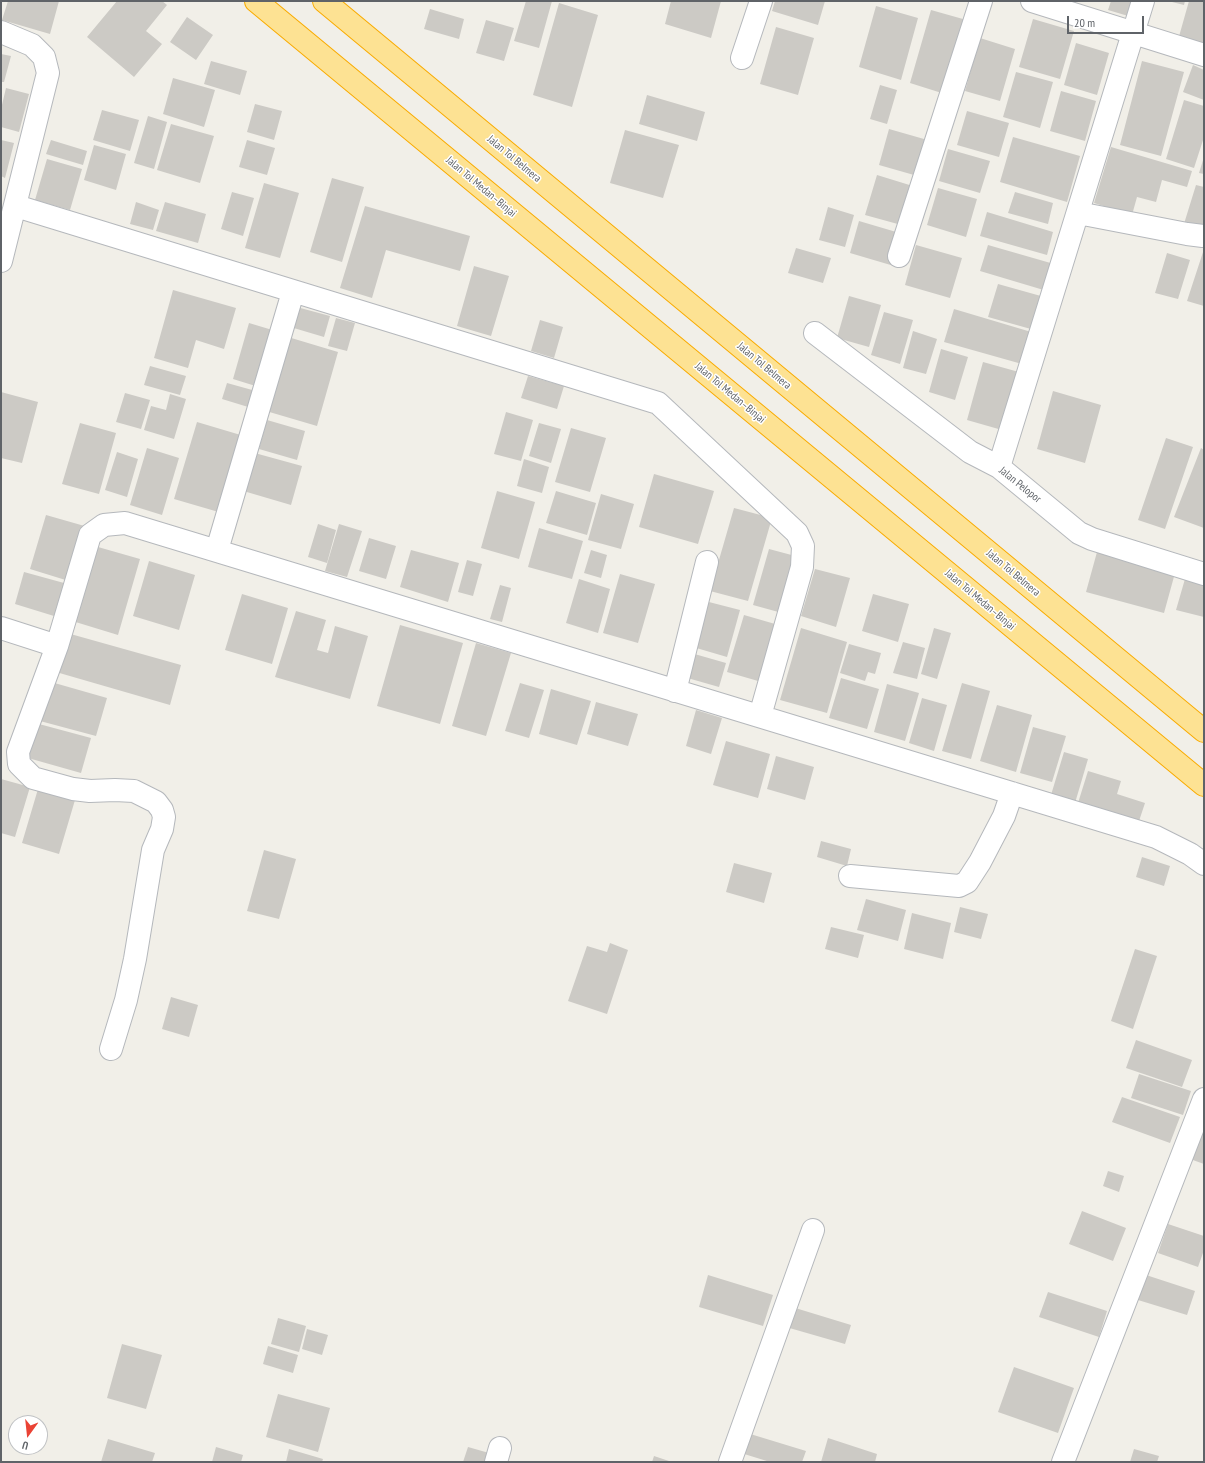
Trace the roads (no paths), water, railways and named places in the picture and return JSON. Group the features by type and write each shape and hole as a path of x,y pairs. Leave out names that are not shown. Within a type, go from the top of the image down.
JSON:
{"highway":[{"name":"Jalan Tol Medan–Binjai","path":"256,1 1204,786"},
{"name":"Jalan Tol Belmera","path":"324,1 1204,731"}],"street":[{"path":"742,58 761,1"},
{"path":"899,256 981,1"},
{"path":"1032,1 1204,55"},
{"path":"999,467 1143,1"},
{"path":"1,32 32,45 44,57 48,73 16,206 1,261"},
{"path":"16,206 661,405 797,533 803,546 802,567 760,716"},
{"path":"1078,213 1203,236"},
{"path":"217,550 293,292"},
{"name":"Jalan Pelopor","path":"815,334 970,452 999,467 1079,533 1092,539 1204,574"},
{"path":"111,1049 126,1000 136,952 153,850 162,829 164,817 162,810 156,802 134,791 90,791 73,789 33,778 19,764 18,752 57,646 90,535 104,525 125,523 217,550 1156,837 1190,854 1204,864"},
{"path":"675,691 707,562"},
{"path":"1,628 57,646"},
{"path":"850,876 960,886 967,882 980,862 1004,816 1012,793"},
{"path":"1063,1462 1204,1100"},
{"path":"730,1462 813,1230"}]}
